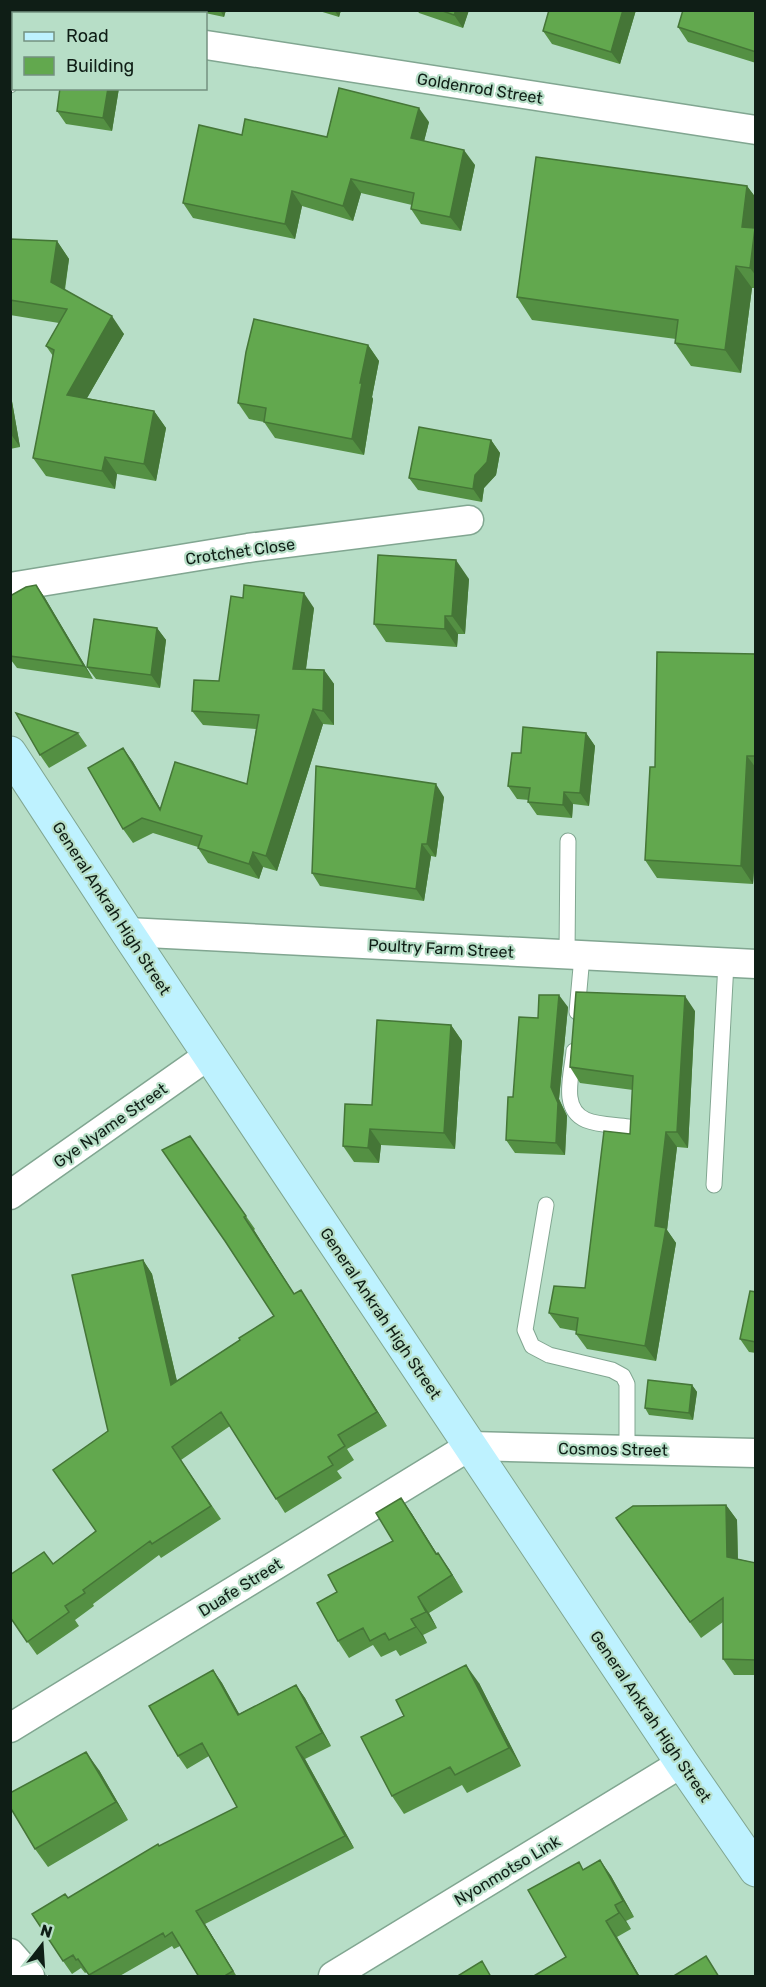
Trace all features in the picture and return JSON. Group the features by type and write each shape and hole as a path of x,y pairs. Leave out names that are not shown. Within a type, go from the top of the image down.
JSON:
{"main road":[{"name":"General Ankrah High Street","path":"10,753 470,1446 756,1870"}],"street":[{"name":"Goldenrod Street","path":"207,45 756,130"},
{"name":"Crotchet Close","path":"10,587 248,549 469,520"},
{"name":"Poultry Farm Street","path":"127,932 756,964"},
{"name":"Gye Nyame Street","path":"10,1195 209,1055"},
{"name":"Cosmos Street","path":"470,1446 756,1453"},
{"name":"Duafe Street","path":"10,1728 470,1446"},
{"name":"Nyonmotso Link","path":"333,1977 682,1763"},
{"path":"10,1953 30,1977"}],"lane":[{"path":"568,841 575,955 576,1028 569,1100 574,1112 587,1121 628,1127"},
{"path":"714,1185 726,963"},
{"path":"546,1205 525,1330 532,1346 549,1355 612,1370 623,1376 627,1384 627,1449"}],"building":[{"path":"440,10 456,10 454,15"},
{"path":"549,10 623,10 611,52 543,31"},
{"path":"683,10 756,10 756,52 678,27"},
{"path":"339,88 419,108 411,138 464,150 450,217 411,209 414,193 351,179 343,206 292,191 285,224 183,203 199,125 242,135 245,119 327,137"},
{"path":"60,90 108,90 103,118 57,111"},
{"path":"536,157 747,186 742,227 755,228 750,268 736,266 725,350 675,343 678,320 517,297"},
{"path":"10,239 57,241 51,282 112,316 67,395 154,411 144,464 105,457 102,471 33,458 54,350 46,346 67,309 10,300"},
{"path":"254,319 368,345 352,439 264,422 266,408 238,403"},
{"path":"419,427 491,440 487,462 475,475 473,489 409,478"},
{"path":"378,555 456,560 452,616 445,616 445,629 374,624"},
{"path":"36,585 84,666 10,656 10,596 26,587"},
{"path":"244,585 304,593 293,669 324,670 323,711 313,709 266,856 253,852 249,864 198,848 202,836 142,818 123,829 88,768 123,748 160,810 175,762 247,784 259,715 192,711 194,680 219,681 231,596 243,598"},
{"path":"94,619 157,628 151,675 87,667"},
{"path":"657,652 756,654 756,756 747,756 741,866 645,860 650,767 655,767"},
{"path":"16,713 78,733 40,755"},
{"path":"523,727 586,733 580,793 564,792 563,805 528,802 530,788 508,786 512,753 521,753"},
{"path":"316,766 436,784 427,844 422,844 416,889 312,873"},
{"path":"576,992 685,996 677,1132 666,1132 655,1226 666,1228 645,1346 576,1334 578,1318 549,1313 554,1286 585,1288 604,1131 630,1134 633,1076 570,1067"},
{"path":"539,995 559,995 551,1087 558,1103 556,1143 506,1140 508,1097 513,1097 519,1017 538,1018"},
{"path":"377,1020 451,1025 444,1133 370,1129 368,1148 343,1146 345,1104 372,1105"},
{"path":"190,1136 246,1216 244,1217 294,1294 301,1290 377,1412 338,1435 345,1446 328,1457 333,1465 276,1499 221,1412 172,1447 211,1506 152,1544 150,1541 83,1590 85,1593 65,1606 69,1612 27,1642 10,1617 10,1575 44,1552 53,1564 96,1531 53,1470 108,1431 72,1275 143,1260 171,1385 274,1316 162,1150"},
{"path":"750,1291 756,1292 756,1342 740,1339"},
{"path":"648,1380 692,1385 689,1413 645,1408"},
{"path":"401,1498 452,1575 418,1597 426,1612 411,1619 416,1627 389,1640 385,1633 370,1641 363,1628 338,1641 317,1603 337,1592 328,1575 393,1541 376,1513"},
{"path":"726,1505 727,1557 756,1563 756,1660 723,1659 723,1598 690,1622 616,1518 633,1506"},
{"path":"466,1665 509,1748 455,1775 450,1767 392,1796 361,1737 404,1716 396,1700"},
{"path":"213,1670 238,1715 296,1685 322,1733 296,1747 345,1836 196,1911 233,1971 223,1977 199,1977 172,1932 165,1937 163,1933 89,1975 73,1955 63,1961 32,1914 65,1894 68,1898 158,1844 159,1846 237,1807 202,1743 178,1756 149,1706"},
{"path":"86,1752 116,1802 35,1849 10,1807 10,1793"},
{"path":"600,1860 623,1901 615,1905 619,1913 606,1921 639,1977 532,1977 566,1957 528,1890 579,1862 583,1870"},
{"path":"706,1956 719,1977 672,1977"},
{"path":"482,1961 491,1977 456,1977"}]}
